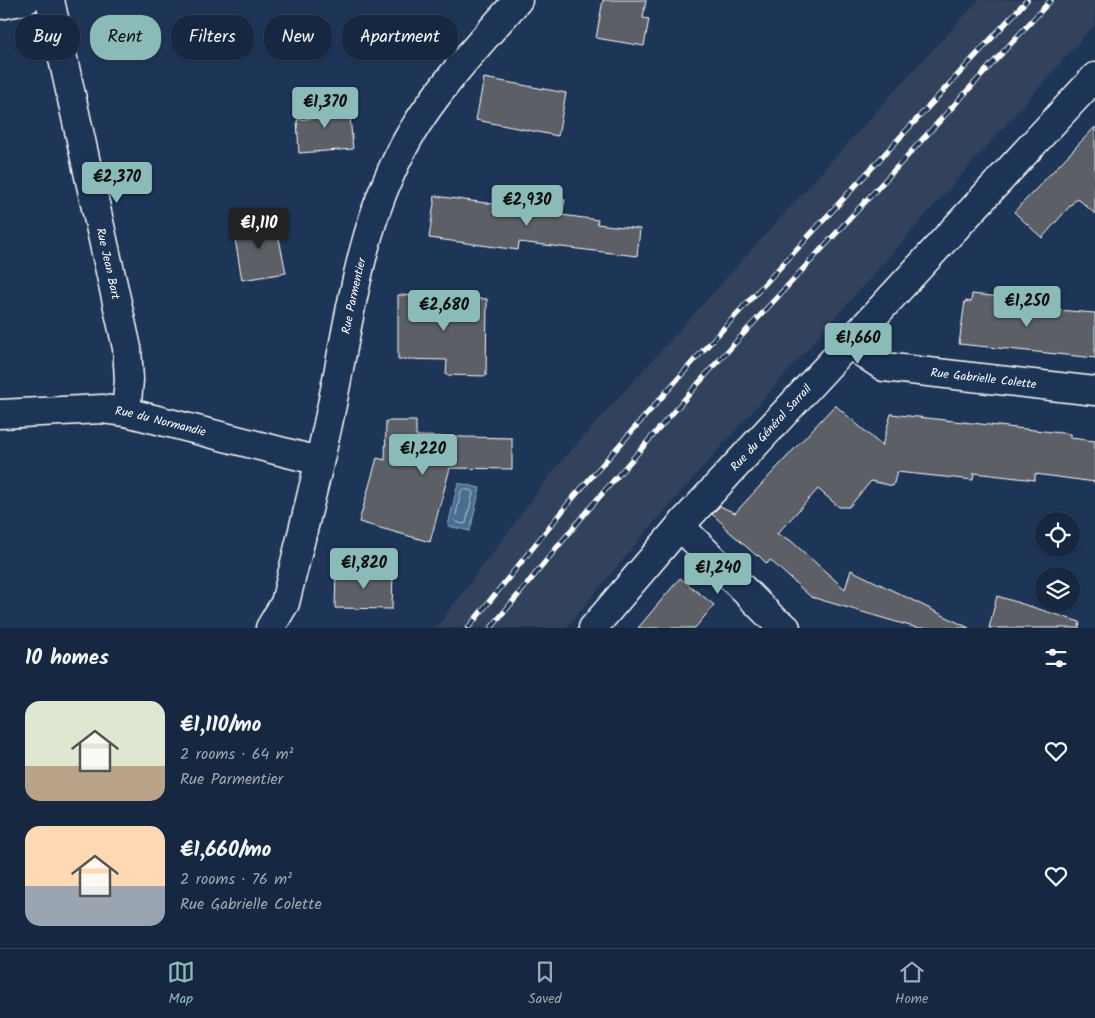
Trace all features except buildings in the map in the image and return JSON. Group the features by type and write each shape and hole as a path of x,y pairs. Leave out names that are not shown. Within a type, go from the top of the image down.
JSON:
{"street":[{"path":"0,6 26,0"},
{"name":"Rue Jean Bart","path":"50,0 127,348 126,412"},
{"name":"Rue Parmentier","path":"270,628 285,603 320,461 358,274 369,228 382,194 404,145 428,108 457,70 518,0"},
{"name":"Rue du Général Sarrail","path":"593,628 680,526 1095,76"},
{"name":"Rue Gabrielle Colette","path":"849,344 884,367 1095,391"},
{"name":"Rue du Normandie","path":"0,414 102,409 126,412 320,461"},
{"path":"680,526 774,620 786,628"}],"shaded area":[{"path":"979,0 1095,0 1095,24 651,526 566,628 436,628 557,466 899,86"}],"water":[{"path":"458,483 480,488 470,531 448,526"}],"railway":[{"path":"468,628 572,499 698,356 1027,0"},
{"path":"491,628 587,511 711,369 1051,0"}]}
